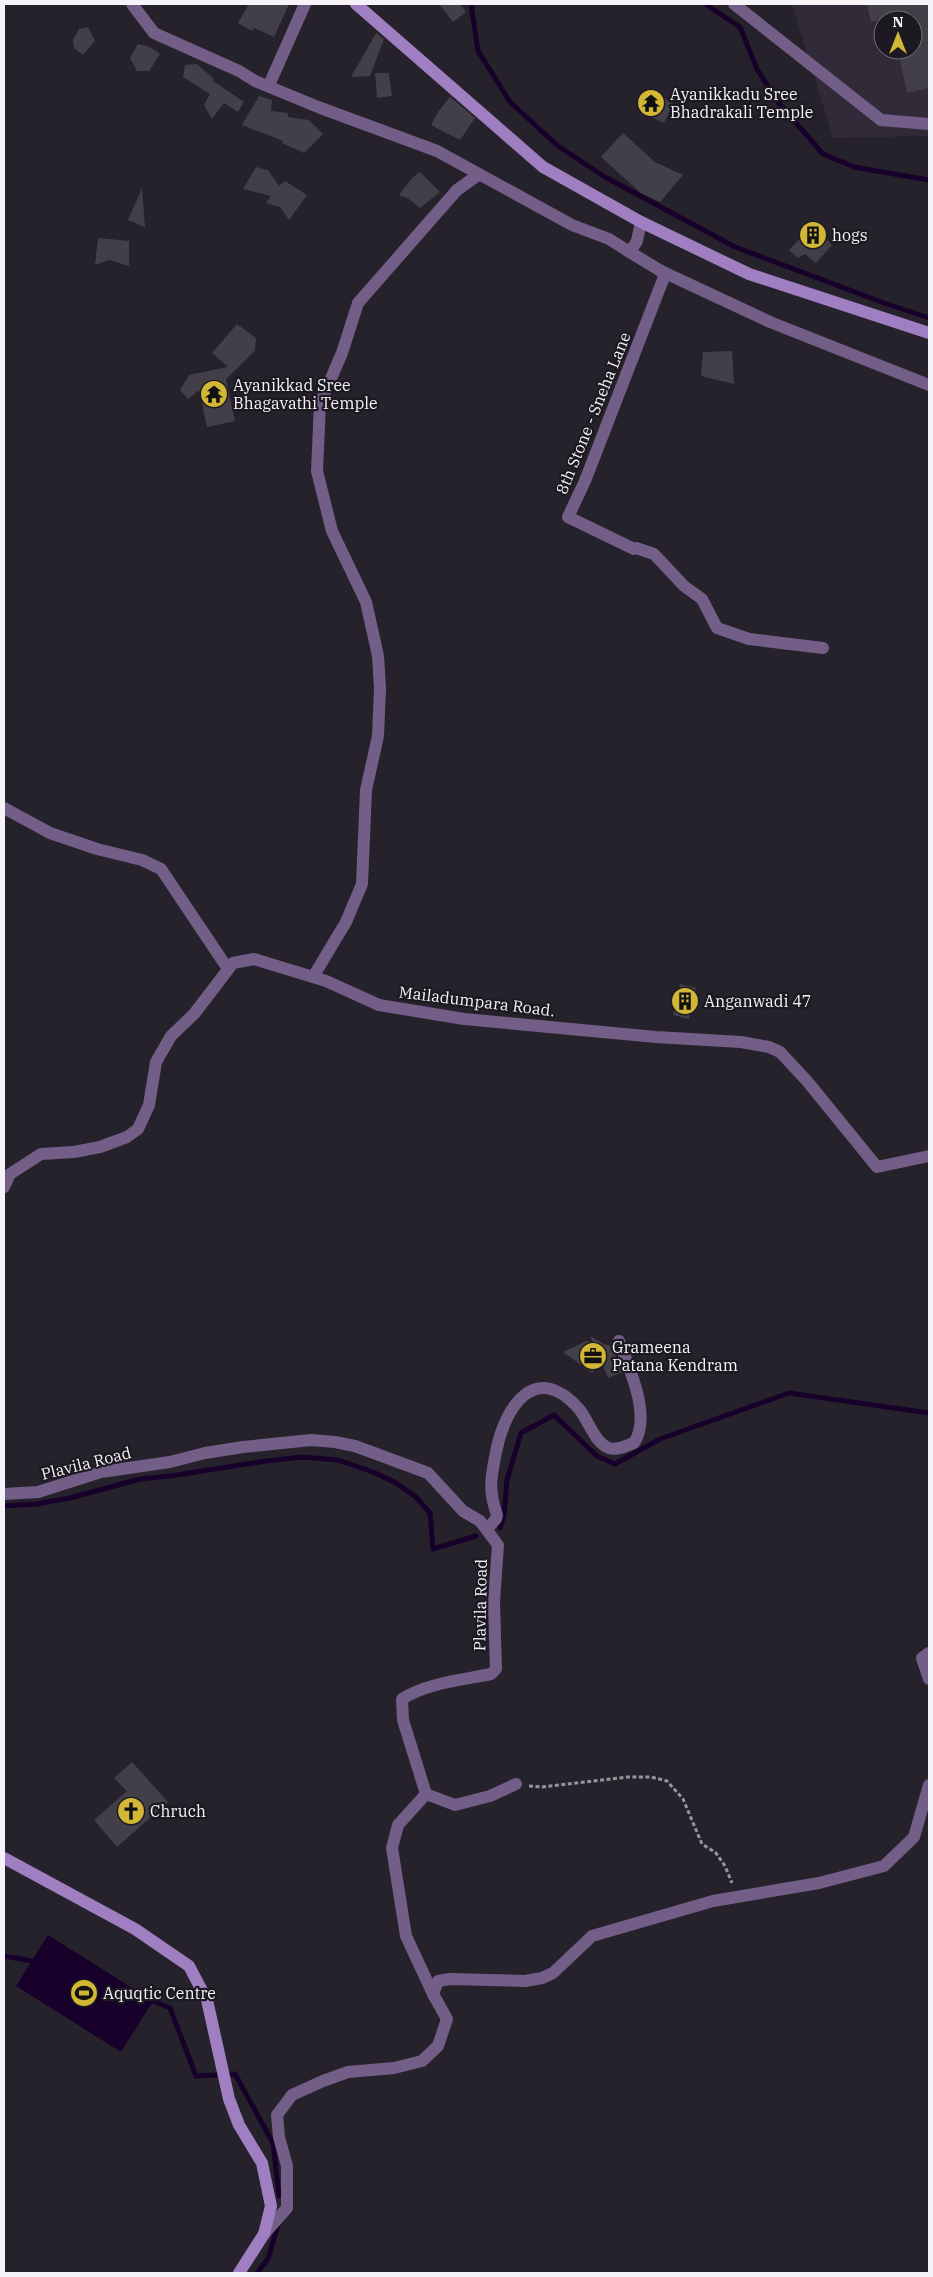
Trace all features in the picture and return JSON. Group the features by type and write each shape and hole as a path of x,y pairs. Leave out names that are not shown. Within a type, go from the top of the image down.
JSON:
{"main road":[{"path":"356,4 543,167 641,222 749,274 929,333"},
{"path":"4,1858 135,1929 189,1966 207,2000 238,2126 262,2163 271,2206 264,2234 240,2273"}],"street":[{"path":"132,4 154,33 318,107 437,151 572,225 609,239 661,271 770,322 929,385"},
{"path":"269,86 305,4"},
{"path":"734,4 881,120 929,124"},
{"path":"313,977 346,922 362,884 366,790 378,736 380,688 378,656 366,602 332,532 317,472 320,404 342,353 358,304 457,190 478,175"},
{"path":"628,251 637,241 641,222"},
{"name":"8th Stone - Sneha Lane","path":"661,271 664,277 585,482 568,517 634,549 654,554 684,586 702,599 717,628 748,639 823,648"},
{"path":"4,808 50,833 97,849 142,860 161,869 228,969"},
{"name":"Mailadumpara Road.","path":"4,1187 10,1174 41,1154 74,1152 100,1147 127,1137 138,1129 149,1105 153,1073 170,1036 194,1014 228,969 238,960 254,958 313,977 379,1005 456,1018 656,1037 741,1042 769,1047 780,1052 807,1081 877,1167 929,1156"},
{"path":"487,1529 496,1519 497,1515 490,1488 502,1427 512,1409 528,1391 545,1387 566,1396 580,1411 597,1437 607,1447 615,1450 634,1443 640,1427 641,1415 633,1380 619,1341"},
{"name":"Plavila Road","path":"4,1494 38,1492 101,1472 170,1462 204,1453 253,1445 311,1440 356,1446 428,1473 457,1505 480,1521 498,1544 494,1602 496,1669 491,1674 439,1685 402,1699 403,1720 426,1794"},
{"path":"929,1653 922,1658 929,1679"},
{"path":"264,2234 287,2208 287,2166 279,2137 277,2115 292,2095 322,2080 348,2072 394,2068 422,2061 438,2046 448,2019 433,1994 406,1936 392,1848 398,1825 426,1794 455,1805 490,1796 516,1784"},
{"path":"433,1994 438,1981 450,1979 525,1981 542,1978 552,1973 592,1936 713,1901 819,1883 884,1866 914,1837 929,1785"}],"path":[{"path":"516,1784 542,1787 627,1777 652,1777 667,1781 683,1799 702,1844 716,1852 741,1896"}],"shaded area":[{"path":"792,4 929,4 929,136 833,138"},
{"name":"Aquqtic Centre","path":"48,1935 153,2001 121,2052 16,1986"}],"building":[{"path":"249,4 289,4 274,37 254,28 252,31 238,23"},
{"path":"439,4 460,4 466,12 453,22"},
{"path":"867,4 929,4 929,88 907,93 900,60 923,60 923,10 873,10 873,22 871,22"},
{"path":"88,27 95,41 83,55 74,48 73,40 79,29"},
{"path":"376,33 384,39 370,76 351,77"},
{"path":"138,44 150,47 160,54 149,71 137,71 130,58"},
{"path":"197,64 214,79 213,81 244,102 238,112 224,103 212,119 204,105 210,94 183,77 185,65"},
{"path":"375,73 389,73 392,96 377,98"},
{"path":"652,89 673,104 664,123 639,111"},
{"path":"259,96 272,100 271,111 288,113 288,117 309,120 323,134 304,153 282,143 283,141 242,125"},
{"path":"450,97 475,118 460,140 431,125 438,112"},
{"path":"623,133 655,162 683,175 660,202 641,193 601,157"},
{"path":"256,167 268,170 279,186 285,181 307,195 289,220 280,207 266,203 271,196 243,189"},
{"path":"420,172 440,192 420,208 409,199 399,195 412,178"},
{"path":"142,188 145,227 128,220"},
{"name":"hogs","path":"813,225 832,245 816,263 805,254 798,258 789,250"},
{"path":"98,238 129,241 129,266 109,260 95,265"},
{"path":"237,324 256,338 255,351 226,379 235,421 207,427 199,390 188,399 180,390 189,375 228,367 212,353"},
{"path":"732,351 734,384 701,376 703,352"},
{"name":"Anganwadi 47","path":"680,984 696,988 689,1019 673,1015"},
{"name":"Grameena Patana Kendram","path":"590,1336 611,1346 610,1348 614,1350 622,1372 608,1378 601,1361 592,1373 563,1352 586,1341 593,1342"},
{"name":"Chruch","path":"132,1762 168,1802 117,1847 94,1820 127,1791 114,1778"}],"waterway":[{"path":"471,4 478,51 510,102 558,146 605,177 735,247 929,318"},
{"path":"705,4 740,27 757,69 778,102 823,154 854,167 929,180"},
{"path":"500,1528 504,1515 507,1480 521,1433 554,1415 597,1456 615,1464 660,1439 789,1393 929,1413"},
{"path":"4,1506 36,1504 70,1498 140,1479 302,1457 338,1460 373,1472 394,1482 415,1496 430,1513 433,1549 476,1536"},
{"path":"4,1956 32,1961"},
{"path":"146,1998 170,2008 196,2076 235,2074 273,2143 279,2196"},
{"path":"257,2273 268,2259 278,2225"}],"place":[{"name":"Ayanikkadu Sree Bhadrakali Temple","path":"651,103"},
{"name":"hogs","path":"813,235"},
{"name":"Ayanikkad Sree Bhagavathi Temple","path":"214,394"},
{"name":"Anganwadi 47","path":"685,1001"},
{"name":"Grameena Patana Kendram","path":"593,1356"},
{"name":"Chruch","path":"131,1811"},
{"name":"Aquqtic Centre","path":"84,1993"}]}
